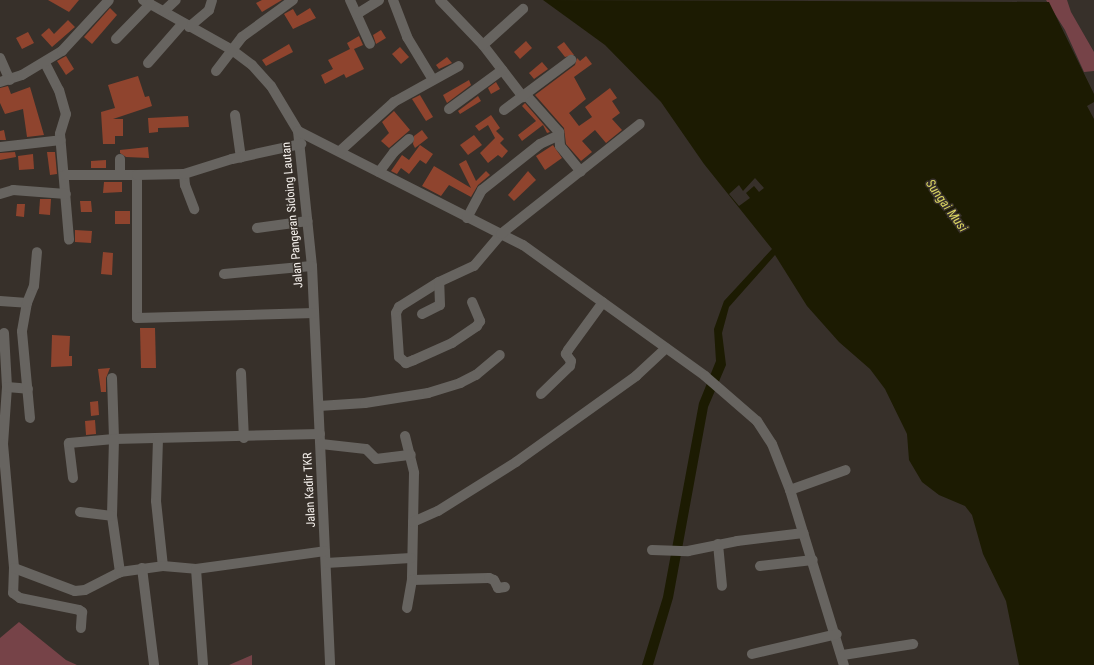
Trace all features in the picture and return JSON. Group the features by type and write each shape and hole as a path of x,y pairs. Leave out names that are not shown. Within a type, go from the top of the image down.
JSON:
{"street":[{"path":"0,58 5,81 45,63 82,32 109,0"},
{"path":"164,11 176,0"},
{"path":"148,63 186,25 209,10 212,0"},
{"path":"216,71 242,36 293,0"},
{"path":"350,0 370,44"},
{"path":"357,14 379,0"},
{"path":"393,0 428,83"},
{"path":"440,0 483,44 502,70 559,135 560,146 581,172"},
{"path":"116,39 147,2"},
{"name":"Jalan Pangeran Sidoing Lautan","path":"147,2 232,50 258,69 271,86 298,130 301,144 312,266 314,313"},
{"path":"483,44 523,9"},
{"path":"504,110 525,96 571,60"},
{"path":"45,63 61,94 66,116 62,126 61,140 69,240"},
{"path":"340,151 394,102 459,66"},
{"path":"449,109 502,70"},
{"path":"234,115 241,158"},
{"path":"472,302 480,322 477,326 452,343 406,363 402,361 399,357 396,313 405,301 439,282 474,266 501,234 640,124"},
{"path":"298,130 420,194 523,245 724,391 757,421 772,444 790,490 844,660 913,644"},
{"path":"467,218 482,190 540,144 559,135"},
{"path":"380,172 394,152 409,139"},
{"path":"0,146 61,140"},
{"path":"65,175 184,174 241,158 301,144"},
{"path":"120,159 120,174"},
{"path":"184,174 185,185 194,209"},
{"path":"137,175 137,318 314,313"},
{"path":"6,192 66,194"},
{"path":"257,228 308,221"},
{"path":"30,418 22,331 26,303 33,290 36,252"},
{"path":"224,274 312,266"},
{"path":"422,314 440,305 439,282"},
{"path":"0,301 26,303"},
{"path":"541,394 570,366 571,362 566,354 568,350 603,302"},
{"name":"Jalan Kadir TKR","path":"314,313 330,665"},
{"path":"22,331 2,333 7,388 3,431 4,506 14,568 12,591 15,596 82,612 81,628"},
{"path":"413,522 438,511 516,462 636,376 666,348"},
{"path":"319,406 365,403 428,393 460,383 476,375 500,355"},
{"path":"241,373 244,438"},
{"path":"112,378 114,439 112,516 120,572"},
{"path":"7,388 28,389"},
{"path":"406,436 414,473 411,558 412,580 407,608"},
{"path":"73,478 69,443 114,439 320,439 366,449 376,459 411,455"},
{"path":"158,439 156,501 163,566"},
{"path":"790,490 846,470"},
{"path":"80,512 112,516"},
{"path":"652,550 688,551 718,544 804,533"},
{"path":"718,544 722,586"},
{"path":"14,568 75,591 94,587 120,572 142,568 163,566 196,569 325,552"},
{"path":"326,562 411,558"},
{"path":"760,566 813,560"},
{"path":"142,568 154,665"},
{"path":"196,569 202,665"},
{"path":"412,580 489,578 494,580 498,588 506,587"},
{"path":"70,608 75,591"},
{"path":"752,654 836,634"}],"shaded area":[{"path":"1046,0 1067,0 1071,12 1094,52 1094,71 1084,72 1065,30"},
{"path":"19,622 66,660 77,665 0,665 0,638"},
{"path":"252,655 252,665 229,665"}],"water":[{"name":"Sungai Musi","path":"543,0 1049,2 1094,94 1094,102 1087,106 1094,119 1094,665 1019,665 1006,601 983,554 972,515 965,506 939,495 922,482 909,460 907,434 885,389 870,369 839,342 807,306 775,255 729,307 722,333 726,365 708,407 673,598 653,665 642,665 663,597 699,403 716,361 714,329 724,301 772,249 704,164 661,102 605,45"}],"pier":[{"path":"755,178 764,188 759,192 754,186 746,193 750,198 739,206 729,194 739,185 743,191"}],"building":[{"path":"48,0 79,0 69,12"},
{"path":"262,0 282,0 262,12 256,3"},
{"path":"110,8 117,15 92,44 84,37"},
{"path":"310,8 316,18 293,29 284,14 293,9 297,16"},
{"path":"68,20 75,27 52,47 41,35 49,28 54,34"},
{"path":"381,30 386,38 376,44 373,35"},
{"path":"28,32 34,43 22,49 16,38"},
{"path":"359,36 363,45 354,49 364,69 346,78 344,74 325,84 321,75 333,69 328,60 350,49 347,43"},
{"path":"526,41 532,48 520,59 514,52"},
{"path":"564,42 574,55 565,57 557,47"},
{"path":"289,44 293,52 266,66 262,60"},
{"path":"400,47 409,57 401,64 392,54"},
{"path":"66,56 74,69 66,75 57,61"},
{"path":"586,56 592,64 574,77 586,99 569,113 579,126 592,117 585,107 610,88 617,98 612,101 620,113 612,119 622,130 606,143 595,130 582,141 592,152 581,161 566,144 564,128 535,95 575,65 577,58 580,61"},
{"path":"447,57 452,63 439,69 436,65"},
{"path":"542,62 548,69 534,79 529,73"},
{"path":"138,76 145,97 149,96 152,106 113,119 123,119 123,136 115,136 115,144 103,144 101,112 115,108 108,85"},
{"path":"469,80 471,85 447,103 443,95"},
{"path":"496,82 500,89 491,94 488,88"},
{"path":"8,86 11,94 30,87 44,135 27,137 23,109 5,114 0,103 0,88"},
{"path":"420,95 433,117 426,121 412,99"},
{"path":"478,96 481,101 460,114 458,111"},
{"path":"525,103 550,132 547,133 543,125 522,141 518,135 536,121 522,106"},
{"path":"394,111 410,130 389,148 381,141 389,133 382,122"},
{"path":"491,115 500,128 496,131 504,139 500,143 508,151 502,158 498,155 488,163 480,153 495,138 488,125 479,131 475,126"},
{"path":"188,116 189,127 158,128 158,132 149,133 148,118"},
{"path":"4,130 6,140 0,140 0,131"},
{"path":"422,130 428,138 415,148 413,144 414,136"},
{"path":"474,135 482,145 468,155 460,145"},
{"path":"420,145 433,154 426,164 420,160 409,174 401,168 397,174 391,171 402,155 409,160"},
{"path":"553,145 562,158 545,170 536,156"},
{"path":"148,147 149,158 126,157 120,153 120,150"},
{"path":"15,152 16,157 0,160 0,153"},
{"path":"47,152 55,152 57,174 50,175"},
{"path":"33,154 34,169 19,170 18,156"},
{"path":"106,160 106,168 91,168 91,161"},
{"path":"466,160 476,181 486,171 490,175 478,185 471,197 449,185 441,196 422,186 434,166 471,188 459,164"},
{"path":"528,171 536,180 514,201 508,195"},
{"path":"104,182 122,182 122,192 103,193"},
{"path":"40,199 51,199 50,215 39,214"},
{"path":"80,201 91,201 92,212 81,212"},
{"path":"17,204 25,204 24,217 16,216"},
{"path":"115,211 130,211 130,224 115,224"},
{"path":"75,230 92,231 91,243 75,242"},
{"path":"103,252 113,253 112,275 101,274"},
{"path":"140,328 155,328 156,368 141,368"},
{"path":"52,335 70,336 69,356 72,356 72,366 51,367"},
{"path":"110,368 106,378 106,392 101,392 98,369"},
{"path":"98,401 99,415 91,416 90,402"},
{"path":"95,420 96,434 86,435 85,421"}]}
